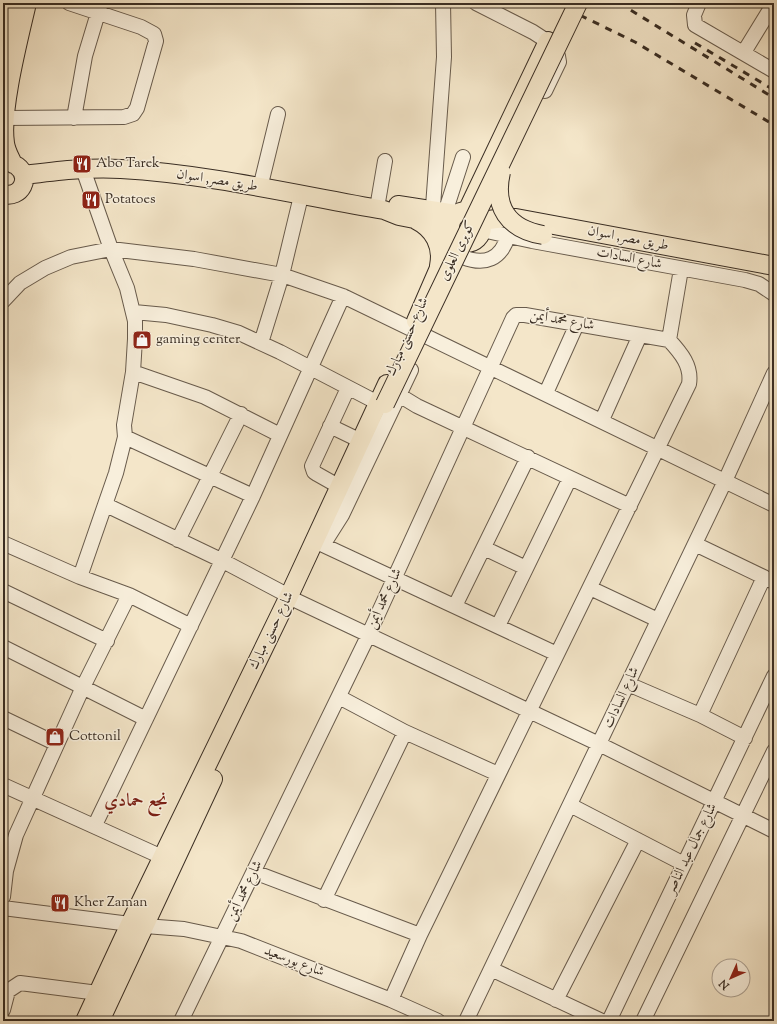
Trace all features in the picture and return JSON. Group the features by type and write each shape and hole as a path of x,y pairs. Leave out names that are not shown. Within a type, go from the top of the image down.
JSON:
{"main road":[{"path":"3,41 12,3"},
{"path":"3,76 19,3"},
{"path":"3,194 12,195 21,190 25,180 13,168 5,143 5,118 10,80 27,3"},
{"name":"كوبرى العلوى","path":"323,545 387,401 578,3"},
{"name":"شارع حسنى مبارك","path":"85,1021 98,993 137,925 293,599 361,441 387,401 420,333 439,268 458,225 548,41"},
{"path":"504,155 498,188 502,207 507,216 522,229 543,235 747,270 774,270"},
{"name":"طريق مصر, اسوان","path":"13,168 155,172 260,188 380,209 413,219 458,225 498,218 516,218 774,266"},
{"name":"طريق مصر, اسوان","path":"380,209 401,204 458,225"},
{"path":"413,219 431,230 436,238 441,258 439,268"},
{"name":"شارع حسنى مبارك","path":"100,1021 162,857 293,599 323,545"}],"street":[{"path":"5,118 124,117 133,114 137,108 156,41 154,34 100,8 69,3"},
{"path":"443,3 444,57 458,225 472,261 491,259 499,253 505,245 508,236"},
{"path":"476,3 504,16 548,41"},
{"path":"699,3 694,16 695,25 744,52 774,71"},
{"path":"744,52 774,3"},
{"path":"74,118 85,56 100,8"},
{"path":"260,188 278,114"},
{"path":"458,225 463,157"},
{"path":"380,209 385,161"},
{"path":"80,577 106,505 125,438 124,425 133,372 135,339 134,312 121,273 110,249 84,169"},
{"path":"261,343 282,275 301,196"},
{"name":"شارع السادات","path":"458,225 508,236 745,280 759,284 774,294"},
{"name":"شارع حسنى مبارك","path":"420,333 458,225"},
{"path":"3,301 20,283 45,268 71,257 110,249 187,258 282,275 342,296 491,366 774,505"},
{"path":"391,1000 420,935 528,711 590,588 689,384 690,377 686,362 669,340 681,269"},
{"path":"95,825 253,496 342,296"},
{"path":"134,312 166,315 212,325 239,333 348,388 387,401 417,406 465,427 630,506"},
{"name":"شارع محمد أيمن","path":"181,1021 224,937 368,636 465,427 510,322 516,315 525,315 669,340"},
{"path":"546,393 577,324"},
{"path":"602,420 640,335"},
{"path":"133,372 199,394 280,435"},
{"name":"شارع السادات","path":"466,1021 600,744 725,481 774,373"},
{"path":"340,487 317,474 313,469 314,462 348,388"},
{"path":"178,540 241,414"},
{"path":"330,426 361,441"},
{"path":"125,438 253,496"},
{"path":"456,606 528,457"},
{"path":"498,626 570,478"},
{"path":"106,505 221,560 293,599 368,636 600,744 774,831"},
{"path":"3,544 80,577 129,595 191,626"},
{"path":"695,544 769,579 700,715"},
{"path":"323,545 557,654"},
{"path":"484,548 526,568"},
{"path":"590,588 658,620"},
{"path":"3,591 107,641"},
{"path":"3,897 9,835 32,798 83,687 129,595"},
{"path":"3,648 146,719"},
{"name":"شارع جمال عبد الناصر","path":"609,1021 774,676"},
{"path":"628,684 700,715 745,738"},
{"path":"339,697 405,732 498,774"},
{"path":"3,718 57,744"},
{"path":"324,900 405,732"},
{"path":"643,1021 774,751"},
{"path":"3,785 95,825 162,857"},
{"path":"570,805 684,864"},
{"path":"556,1000 638,840"},
{"path":"254,872 324,900 420,935"},
{"name":"شارع بورسعيد","path":"3,908 137,925 184,929 241,941 391,1000 438,1021"},
{"path":"491,969 602,1021"},
{"path":"3,1007 8,991 20,983 98,993"}],"railway":[{"path":"555,3 635,42 774,125"},
{"path":"619,3 774,98"},
{"path":"695,43 774,90"}],"place":[{"name":"Abo Tarek","path":"82,164"},
{"name":"Potatoes","path":"91,200"},
{"name":"gaming center","path":"142,340"},
{"name":"Cottonil","path":"55,737"},
{"name":"Kher Zaman","path":"60,903"}],"district":[{"name":"نجع حمادي","path":"136,802"}]}
